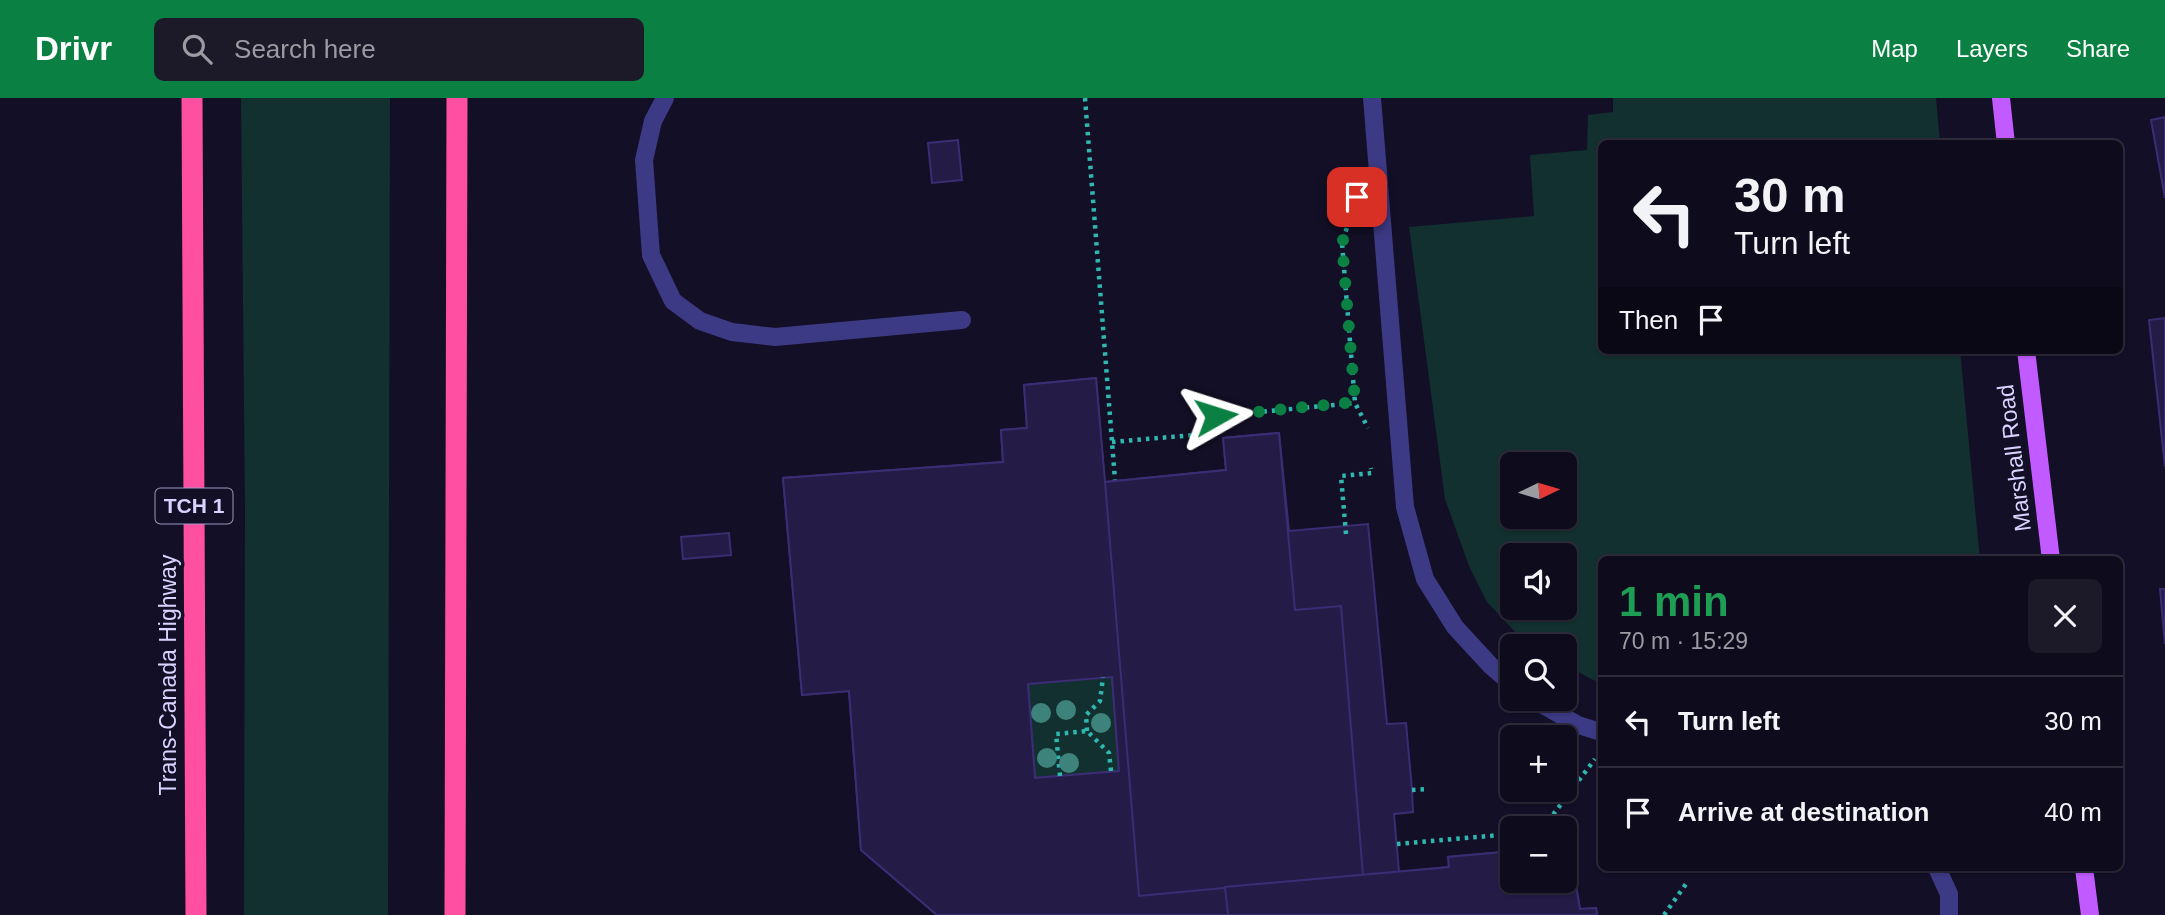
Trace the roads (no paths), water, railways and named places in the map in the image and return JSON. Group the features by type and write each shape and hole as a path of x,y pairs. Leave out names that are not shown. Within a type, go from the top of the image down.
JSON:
{"highway":[{"name":"Trans-Canada Highway","path":"192,98 195,915"},
{"path":"455,915 457,98"}],"main road":[{"path":"2001,98 2006,140"},
{"name":"Marshall Road","path":"2026,354 2051,556"},
{"path":"2084,871 2090,915"}],"lane":[{"path":"665,98 653,121 644,160 651,255 673,301 700,321 732,332 775,337 962,320"},
{"path":"1372,98 1405,507 1424,579 1455,627 1500,674"},
{"path":"1554,711 1578,725 1598,731"},
{"path":"1938,871 1950,894 1949,915"}]}
